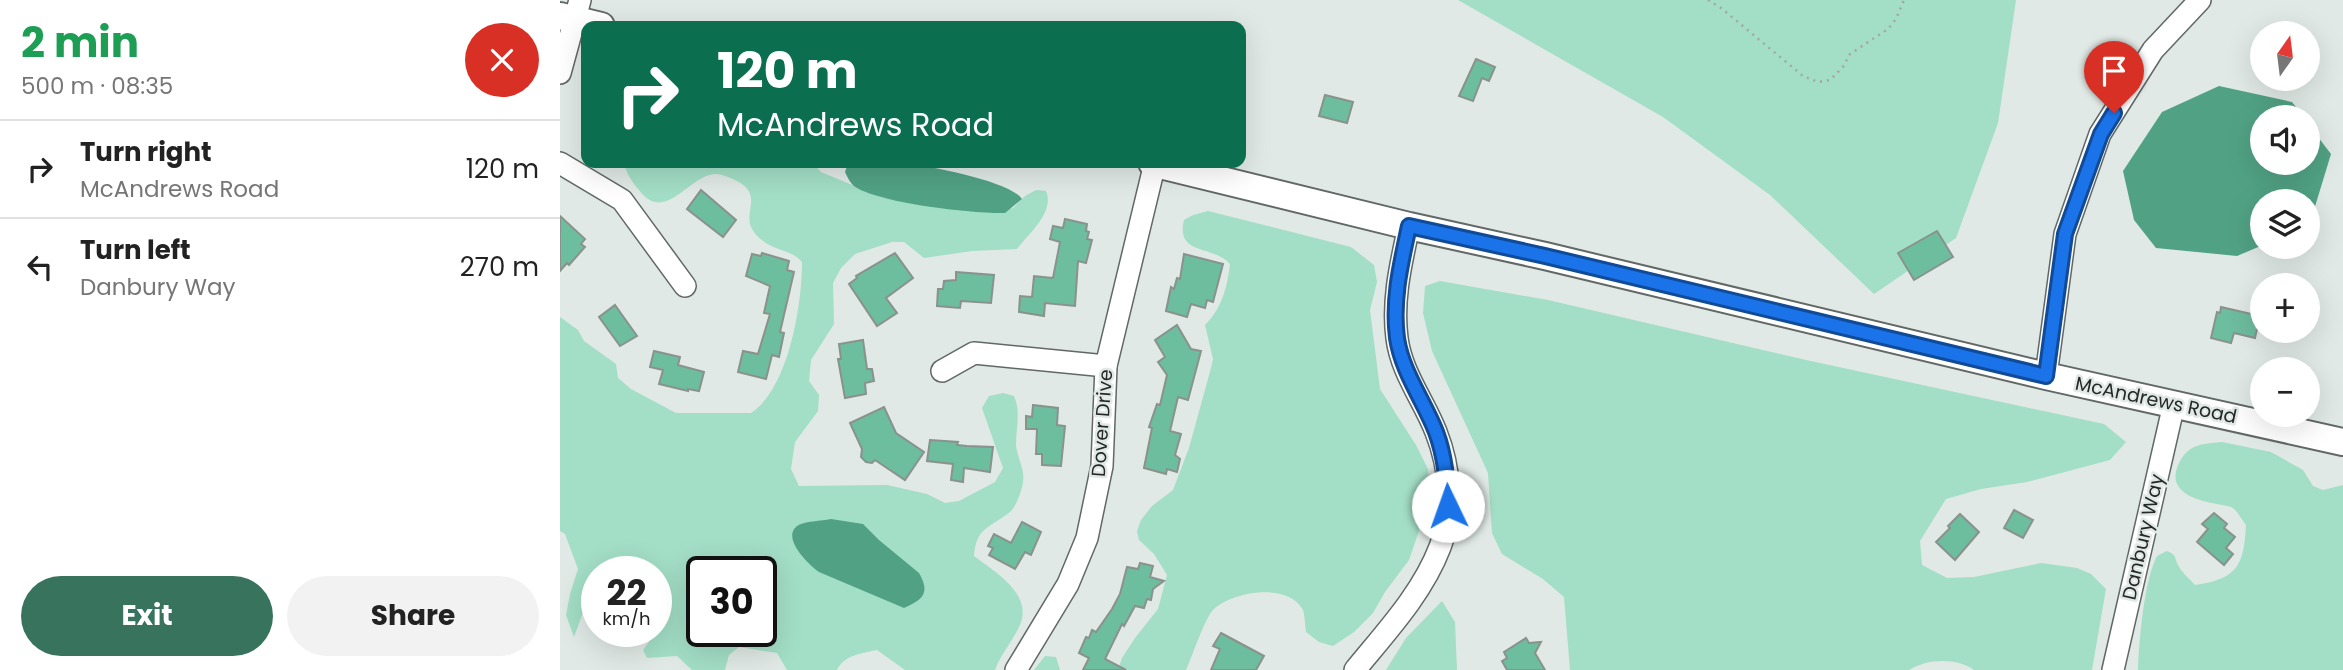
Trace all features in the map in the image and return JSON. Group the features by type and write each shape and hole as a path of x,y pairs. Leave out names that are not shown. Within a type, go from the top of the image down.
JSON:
{"main road":[{"path":"571,12 590,21"},
{"name":"McAndrews Road","path":"1174,168 2046,376 2343,442"}],"street":[{"path":"2046,376 2065,234 2101,134 2153,50 2200,0"},
{"path":"560,73 571,12"},
{"path":"560,163 622,201 685,286"},
{"name":"Dover Drive","path":"1016,670 1068,584 1087,538 1102,466 1106,366 1153,168"},
{"path":"1355,670 1428,574 1441,544 1448,506 1447,471 1436,432 1413,386 1397,340 1395,305 1409,226"},
{"path":"942,371 974,353 1106,366"},
{"name":"Danbury Way","path":"2113,670 2174,404"}],"path":[{"path":"1708,0 1803,76 1818,82 1830,80 1843,67 1850,54 1888,29 1896,19 1904,0"}],"shaded area":[{"path":"1458,0 2016,0 1998,123 1956,238 1874,294 1770,195 1663,117"},
{"path":"2219,86 2292,102 2294,105 2250,105 2250,175 2320,175 2320,140 2331,154 2320,190 2250,189 2250,250 2237,256 2156,248 2134,220 2123,171 2162,112"},
{"path":"626,168 817,168 821,172 881,197 916,204 996,213 1013,208 1036,190 1046,191 1048,199 1044,214 1017,249 972,251 924,258 904,242 892,242 855,254 841,268 833,283 834,324 811,360 809,381 819,395 818,411 795,442 791,469 799,486 887,485 927,494 945,503 959,501 995,482 1003,468 982,408 989,396 1003,393 1014,396 1018,414 1016,445 1023,472 1022,485 1012,510 981,534 974,556 1002,577 1022,605 1023,615 1019,627 995,670 905,670 877,650 849,658 837,670 787,670 777,653 739,647 729,655 725,670 692,670 677,656 647,658 643,650 645,647 672,647 672,556 581,556 581,618 574,637 566,615 578,569 565,534 560,531 560,317 578,330 584,341 616,364 618,378 631,389 676,413 751,413 775,385 791,344 796,322 802,262 792,254 766,243 754,232 749,216 750,195 746,188 722,175 711,175 670,200 649,200 639,190"},
{"path":"846,168 934,168 1002,186 1022,199 1005,213 972,212 904,202 883,198 854,186 845,172"},
{"path":"1208,211 1351,247 1374,265 1377,282 1370,310 1380,389 1428,469 1430,499 1409,560 1373,613 1354,632 1333,646 1319,642 1306,632 1303,610 1296,601 1286,596 1260,592 1233,598 1213,610 1186,670 1118,670 1135,638 1158,609 1167,575 1154,554 1139,540 1137,531 1141,520 1152,506 1173,490 1189,448 1213,359 1205,325 1216,312 1223,297 1230,264 1215,254 1190,245 1183,231 1184,220"},
{"path":"1440,281 1548,300 1806,360 2104,424 2126,442 2110,460 2027,482 1981,489 1946,499 1920,541 1922,565 1947,578 1974,577 2041,563 2077,568 2091,574 2106,589 2092,670 1974,670 1959,663 1942,661 1909,670 1570,670 1564,597 1543,579 1502,554 1492,533 1488,473 1432,351 1423,313 1425,286"},
{"path":"2222,442 2271,452 2303,470 2313,486 2323,490 2343,485 2343,670 2138,670 2146,595 2157,556 2167,551 2175,556 2181,570 2195,585 2229,574 2240,560 2246,525 2237,512 2231,507 2186,494 2176,481 2180,461 2188,451 2209,443"},
{"path":"831,519 863,524 919,573 924,586 920,599 904,608 815,569 798,551 792,537 793,531 804,523"},
{"path":"1442,601 1455,622 1457,670 1386,670 1406,638"},
{"path":"1045,656 1056,657 1060,670 1034,670"}],"building":[{"path":"1476,59 1495,67 1489,81 1482,78 1473,101 1459,96"},
{"path":"1325,95 1353,102 1347,123 1319,116"},
{"path":"701,190 736,220 723,237 687,209"},
{"path":"560,216 585,239 581,244 585,247 560,271"},
{"path":"1065,219 1087,224 1087,239 1092,240 1086,263 1078,261 1075,306 1045,303 1044,316 1019,312 1020,296 1032,297 1034,276 1053,278 1060,242 1050,239 1053,226 1063,228"},
{"path":"1937,231 1953,257 1914,280 1898,253"},
{"path":"762,253 789,261 787,270 794,272 780,332 784,333 779,357 772,355 766,379 738,372 743,351 758,354 770,314 764,313 770,286 746,276 752,254 761,256"},
{"path":"895,253 913,278 886,298 897,313 877,326 849,284 856,276"},
{"path":"1184,254 1223,264 1213,302 1207,300 1205,308 1191,304 1187,317 1166,311 1171,287 1174,289 1177,278 1180,279"},
{"path":"956,272 994,275 991,303 961,301 960,308 937,306 938,289 943,289 944,281 956,280"},
{"path":"615,305 637,336 620,346 599,317"},
{"path":"2221,307 2250,314 2250,337 2234,333 2231,343 2211,338 2217,312 2220,313"},
{"path":"1177,325 1191,349 1201,351 1188,400 1178,397 1170,431 1181,434 1175,455 1180,459 1177,472 1167,469 1166,474 1144,468 1152,428 1149,427 1157,404 1160,405 1167,375 1158,362 1165,357 1155,340"},
{"path":"863,340 867,369 872,369 874,381 865,383 866,394 845,398 838,359 841,359 839,344"},
{"path":"654,351 680,357 678,365 704,372 699,391 659,384 663,370 650,367"},
{"path":"1033,405 1058,408 1057,425 1065,426 1061,466 1042,465 1042,454 1036,454 1037,429 1026,429 1026,416 1032,417"},
{"path":"884,407 896,433 924,452 905,480 875,460 872,463 866,462 861,457 862,449 850,423"},
{"path":"930,440 993,447 990,472 964,468 963,482 951,480 953,464 927,461"},
{"path":"2014,510 2033,520 2023,538 2004,528"},
{"path":"2214,513 2227,524 2224,528 2235,537 2226,548 2233,554 2224,565 2197,542 2208,529 2202,524"},
{"path":"1960,514 1979,532 1955,560 1936,542"},
{"path":"1022,522 1041,532 1031,555 1025,552 1015,569 989,555 993,548 988,546 994,534 1011,543"},
{"path":"1140,563 1153,566 1150,577 1164,581 1153,589 1151,600 1147,599 1144,608 1135,606 1124,626 1122,624 1105,659 1126,670 1083,670 1089,658 1079,653 1086,637 1089,638 1092,630 1096,632 1112,609 1120,594 1127,567 1138,569"},
{"path":"1221,633 1264,656 1256,670 1211,670 1220,649 1213,646"},
{"path":"1526,638 1529,643 1541,642 1535,653 1545,670 1507,670 1502,661 1507,658 1504,652"}],"route":[{"path":"1448,506 1447,471 1436,432 1413,386 1397,340 1395,305 1409,226 2046,376 2065,234 2101,134 2114,113"}]}
